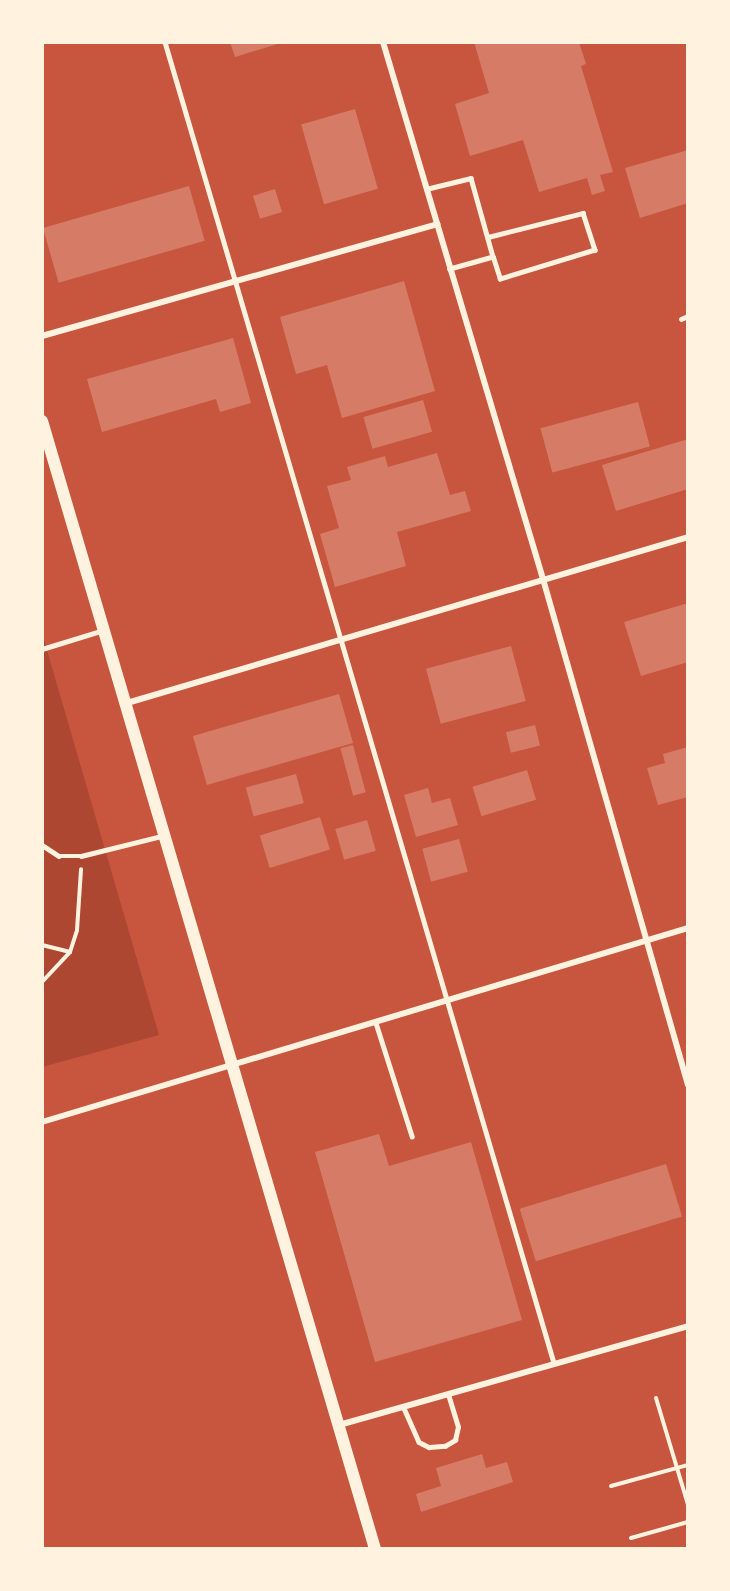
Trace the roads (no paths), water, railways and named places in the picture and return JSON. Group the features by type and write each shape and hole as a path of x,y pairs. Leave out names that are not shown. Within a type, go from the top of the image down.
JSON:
{"main road":[{"path":"42,421 375,1549"}],"street":[{"path":"383,42 543,579 688,1085"},
{"path":"42,336 437,224"},
{"path":"127,704 688,537"},
{"path":"42,1122 688,928"},
{"path":"339,1425 688,1326"}],"lane":[{"path":"165,42 554,1363"},
{"path":"426,189 471,178 500,279 595,250 583,213 488,237"},
{"path":"450,269 493,257"},
{"path":"681,319 688,316"},
{"path":"42,649 104,631"},
{"path":"42,845 59,856 81,856 164,835"},
{"path":"376,1023 412,1136"},
{"path":"404,1406 419,1442 429,1447 445,1446 455,1440 458,1427 448,1394"}]}
